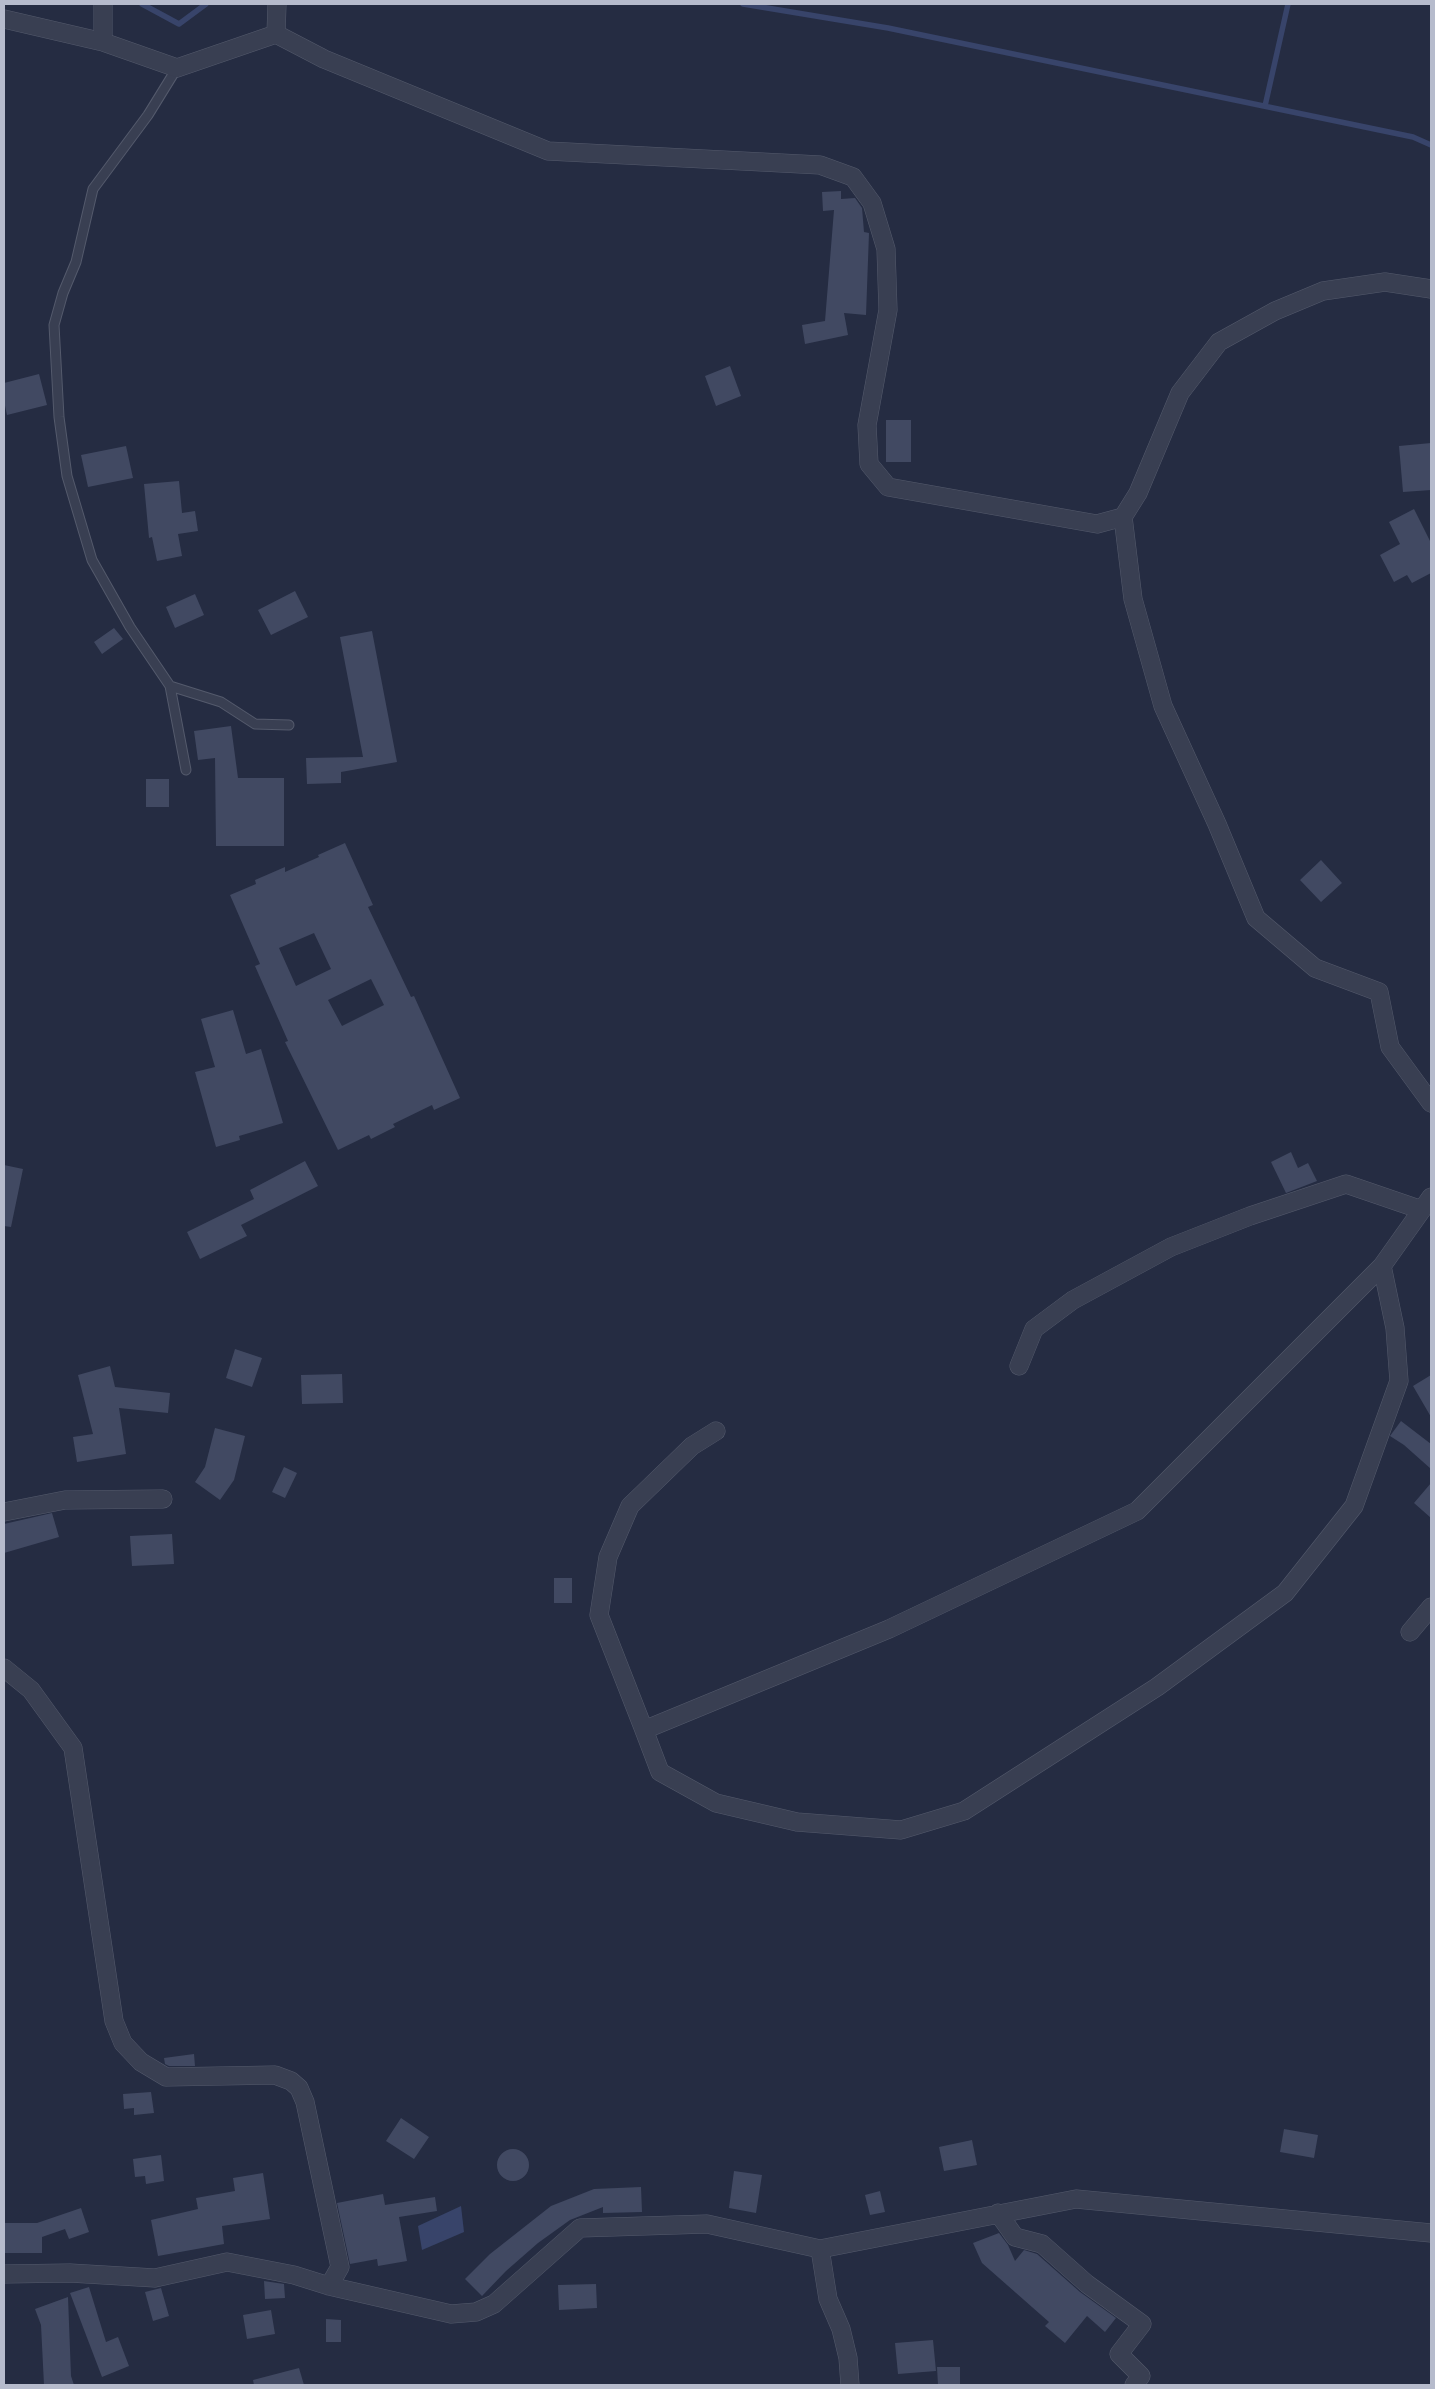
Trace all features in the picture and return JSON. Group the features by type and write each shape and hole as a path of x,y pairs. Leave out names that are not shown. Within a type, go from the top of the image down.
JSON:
{"street":[{"path":"103,4 103,42"},
{"path":"276,34 277,4"},
{"path":"4,19 103,42 177,68 276,34 324,59 548,151 820,165 853,177 872,202 886,249 888,310 867,425 869,464 888,486 1097,524 1123,518"},
{"path":"1431,289 1385,282 1323,291 1275,311 1219,342 1180,392 1138,494 1123,518 1133,599 1163,706 1217,824 1256,918 1315,968 1379,992 1390,1047 1431,1103"},
{"path":"644,1730 889,1629 1137,1511 1382,1266 1427,1203 1346,1184 1171,1247 1073,1300 1034,1329 1019,1366"},
{"path":"716,1431 692,1446 630,1506 608,1557 599,1615 660,1772 716,1802 797,1822 901,1830 964,1811 1157,1687 1285,1593 1354,1506 1399,1381 1395,1328 1382,1266"},
{"path":"4,1512 65,1500 163,1500"},
{"path":"1410,1632 1431,1607"},
{"path":"4,1668 31,1690 73,1748 114,2021 123,2043 141,2062 166,2077 275,2075 291,2081 299,2088 305,2102 340,2267 329,2286"},
{"path":"4,2274 70,2273 155,2278 227,2262 294,2275 329,2286 451,2314 476,2312 494,2304 580,2228 707,2224 820,2249 998,2213 1076,2200 1431,2233"},
{"path":"998,2213 1016,2237 1042,2244 1087,2284 1142,2324 1120,2354 1141,2376 1134,2385"},
{"path":"820,2249 828,2299 841,2329 848,2358 850,2385"}],"lane":[{"path":"177,68 148,115 93,189 79,253 63,293 54,325 59,417 67,476 92,560 130,627 170,686 186,770"},
{"path":"170,686 221,702 254,724 289,725"}],"water":[{"path":"461,2206 464,2232 422,2250 418,2226"}],"building":[{"path":"841,191 841,199 855,198 862,208 864,232 869,233 866,315 844,313 848,335 805,344 802,325 825,321 834,210 823,211 822,192"},
{"path":"730,366 741,396 716,406 705,376"},
{"path":"39,374 47,405 7,415 4,401 4,383"},
{"path":"886,420 911,420 911,462 886,462"},
{"path":"1431,443 1431,490 1403,492 1399,446"},
{"path":"126,446 133,478 88,487 81,455"},
{"path":"179,481 182,513 195,511 198,531 178,534 182,556 157,561 152,537 149,538 144,484"},
{"path":"1414,509 1431,543 1431,573 1412,583 1407,575 1394,582 1380,555 1400,544 1389,522"},
{"path":"295,591 308,617 271,635 258,610"},
{"path":"195,594 204,615 175,628 166,607"},
{"path":"114,628 123,639 102,654 94,642"},
{"path":"372,631 397,762 341,772 341,783 307,784 306,758 363,757 340,637"},
{"path":"231,726 238,778 284,778 284,846 216,846 215,758 198,760 194,731"},
{"path":"146,779 169,779 169,807 146,807"},
{"path":"345,843 373,905 368,907 411,997 414,996 460,1098 434,1110 432,1105 393,1124 395,1127 371,1139 369,1135 338,1150 285,1042 288,1041 255,966 260,964 230,895 256,884 255,880 285,867 285,872 319,857 318,855","holes":["314,933 331,969 296,986 279,948","371,979 384,1005 342,1026 328,1000"]},
{"path":"1321,860 1342,883 1321,902 1300,880"},
{"path":"233,1010 246,1054 261,1049 283,1123 239,1136 240,1140 216,1147 195,1072 215,1067 201,1019"},
{"path":"1291,1152 1298,1168 1308,1163 1317,1181 1286,1193 1271,1162"},
{"path":"305,1161 318,1186 241,1225 247,1236 200,1259 187,1232 254,1199 250,1190"},
{"path":"4,1165 23,1169 11,1227 4,1226"},
{"path":"235,1349 262,1358 252,1387 226,1378"},
{"path":"110,1366 115,1387 170,1393 168,1413 119,1408 126,1454 77,1462 73,1437 93,1434 78,1375"},
{"path":"342,1374 343,1403 302,1404 301,1375"},
{"path":"1431,1375 1431,1417 1413,1386"},
{"path":"1401,1421 1431,1444 1431,1469 1404,1445 1390,1436"},
{"path":"215,1428 245,1436 234,1480 220,1500 195,1482 205,1467"},
{"path":"284,1467 297,1473 285,1498 272,1492"},
{"path":"1431,1483 1431,1518 1414,1503"},
{"path":"52,1513 59,1537 4,1553 4,1524"},
{"path":"172,1534 174,1564 132,1566 130,1536"},
{"path":"554,1578 572,1578 572,1603 554,1603"},
{"path":"194,2054 195,2066 169,2066 165,2064 164,2058"},
{"path":"151,2092 154,2113 134,2115 134,2108 124,2109 123,2094"},
{"path":"401,2118 429,2137 414,2159 386,2141"},
{"path":"1284,2129 1318,2135 1314,2158 1280,2152"},
{"path":"972,2140 977,2165 944,2171 939,2147"},
{"path":"513,2149 525,2153 529,2165 525,2177 513,2181 501,2177 497,2165 501,2153"},
{"path":"161,2155 164,2181 146,2184 145,2176 135,2177 133,2159"},
{"path":"734,2171 762,2175 756,2213 729,2208"},
{"path":"263,2173 270,2219 222,2226 224,2244 158,2256 151,2220 198,2209 196,2198 235,2191 233,2178"},
{"path":"641,2187 642,2212 603,2213 603,2207 570,2220 538,2243 506,2271 482,2296 465,2279 490,2254 551,2206 594,2189"},
{"path":"880,2191 885,2212 870,2215 865,2195"},
{"path":"383,2194 385,2205 435,2197 437,2211 399,2217 407,2261 378,2266 377,2259 350,2264 337,2203"},
{"path":"81,2208 89,2232 69,2239 65,2229 42,2237 42,2253 4,2253 4,2223 37,2223"},
{"path":"999,2233 1008,2245 1015,2261 1024,2250 1037,2254 1080,2292 1116,2318 1105,2332 1087,2316 1065,2343 1045,2326 1049,2322 982,2263 973,2243"},
{"path":"264,2281 284,2284 285,2298 265,2299"},
{"path":"596,2284 597,2308 559,2310 558,2285"},
{"path":"89,2287 106,2342 118,2337 129,2366 102,2377 70,2293"},
{"path":"161,2288 169,2316 153,2321 145,2292"},
{"path":"68,2297 71,2376 74,2385 44,2385 41,2325 35,2309"},
{"path":"271,2310 275,2334 247,2339 243,2315"},
{"path":"326,2319 341,2320 341,2342 326,2342"},
{"path":"933,2340 936,2371 898,2374 895,2343"},
{"path":"937,2367 960,2367 960,2385 938,2385"},
{"path":"299,2368 304,2385 254,2385 253,2380"}],"waterway":[{"path":"142,4 179,24 206,4"},
{"path":"743,4 888,28 1413,137 1431,145"},
{"path":"1265,106 1288,4"}]}
